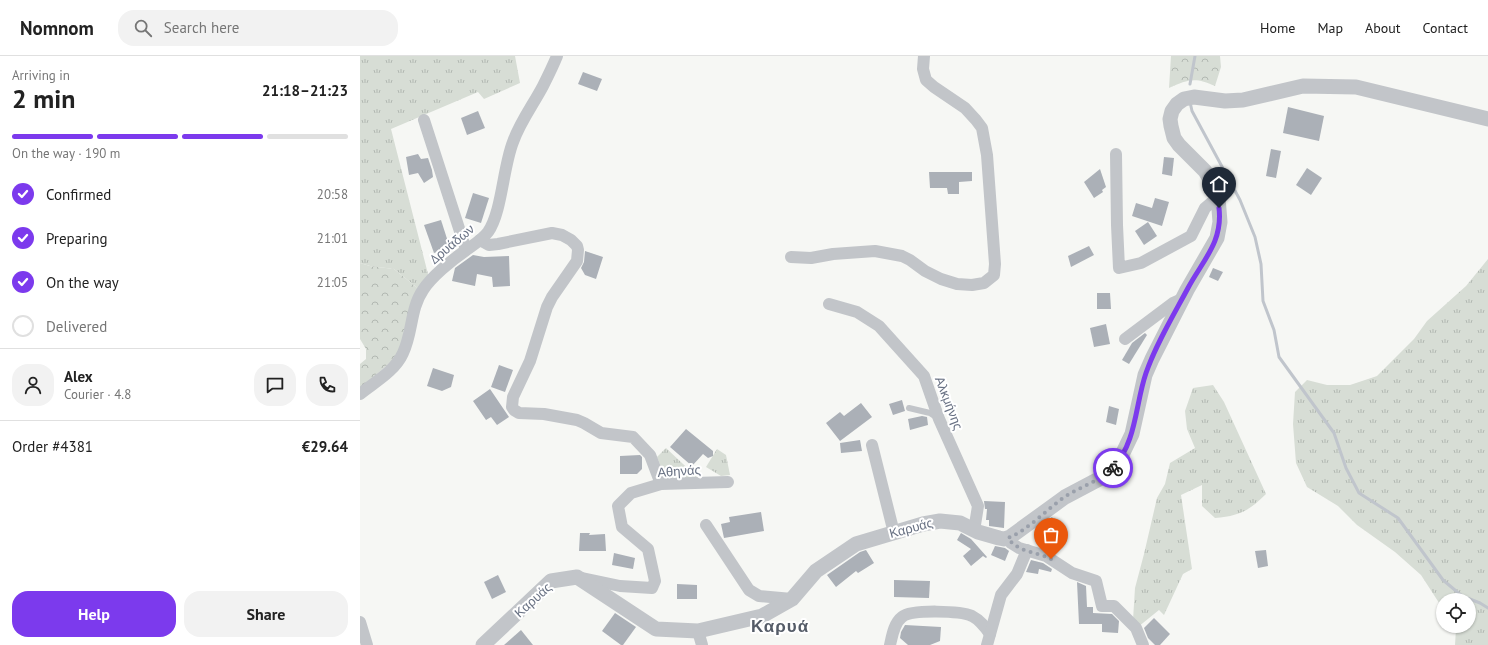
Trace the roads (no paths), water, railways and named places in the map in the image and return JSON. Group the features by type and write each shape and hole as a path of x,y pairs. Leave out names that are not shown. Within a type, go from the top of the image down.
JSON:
{"street":[{"name":"Δρυάδων","path":"360,394 387,373 404,353 414,306 422,290 449,264 480,240 492,225 499,202 509,154 516,134 530,106 542,88 557,56"},
{"path":"791,257 811,258 833,254 876,251 902,256 925,271 941,279 957,284 972,285 984,283 994,275 995,264 987,155 982,128 964,108 934,88 926,80 923,69 924,56"},
{"path":"1143,645 1136,628 1114,606 1102,606 1096,581 1072,573 1051,559 1017,547 1008,538 1020,531 1065,497 1104,475 1119,461 1132,434 1148,368 1182,299 1214,245 1218,235 1220,222 1218,197 1214,186 1205,170 1179,145 1173,135 1170,124 1171,114 1177,104 1185,98 1199,97 1222,101 1237,101 1262,97 1303,86 1356,88 1488,119"},
{"path":"424,120 466,250"},
{"path":"1116,154 1119,268 1141,263 1191,236 1204,208 1218,197"},
{"path":"480,240 490,245 552,233 566,236 577,246 577,261 552,297 547,307 528,367 513,397 512,407 514,410 519,412 544,414 577,420 601,433 633,437 650,455 661,484"},
{"path":"1125,340 1173,303 1182,299"},
{"name":"Αλκμήνης","path":"829,304 857,312 879,326 924,376 939,419 978,506 974,531"},
{"path":"872,445 894,533"},
{"name":"Αθηνάς","path":"577,577 620,586 652,588 655,581 648,549 622,526 618,506 631,493 661,484 728,482"},
{"name":"Καρυάς","path":"483,645 551,581 577,577 656,629 700,638 762,616 792,599 816,571 856,544 929,523 943,521 960,523 974,531 999,538 1008,538"},
{"path":"706,526 749,590 759,596 792,599"},
{"path":"988,639 1000,595 1016,574 1027,550"},
{"path":"890,645 898,621 904,615 912,613 962,613 975,618 988,639"},
{"path":"360,622 366,645"}],"lane":[{"path":"909,408 930,413 939,419"}],"waterway":[{"path":"1190,84 1195,56"},
{"path":"1190,102 1192,111 1240,200 1255,237 1261,264 1263,301 1274,330 1279,357 1334,433 1346,468 1359,493 1398,518 1443,580 1462,596 1488,608"}],"district":[{"name":"Καρυά","path":"780,626"}]}
